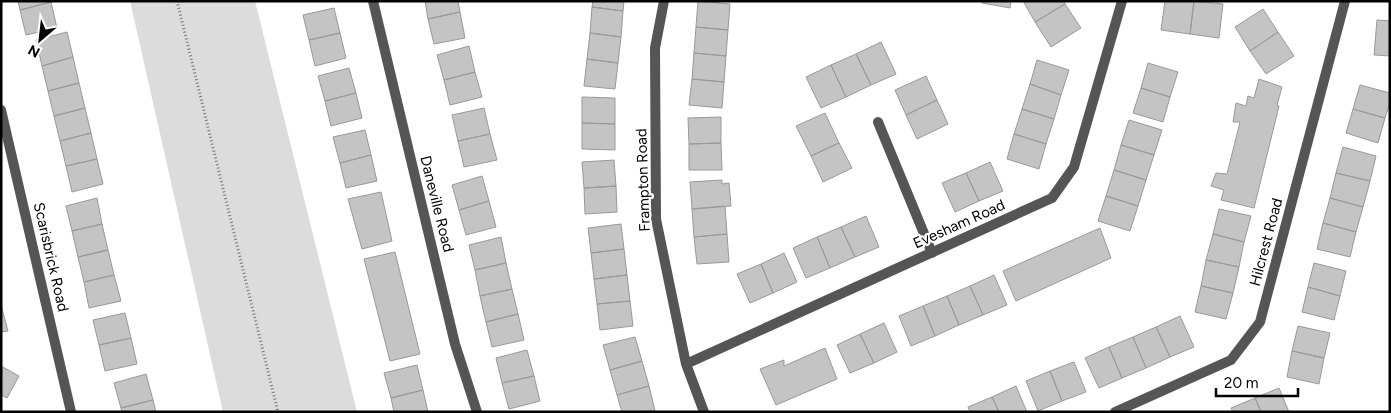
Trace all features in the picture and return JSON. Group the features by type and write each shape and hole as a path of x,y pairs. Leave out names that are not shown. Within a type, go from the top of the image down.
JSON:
{"street":[{"name":"Daneville Road","path":"373,1 455,344 477,412"},
{"name":"Frampton Road","path":"664,1 655,48 656,218 686,364 704,412"},
{"name":"Evesham Road","path":"686,364 1052,198 1074,167 1122,1"},
{"name":"Hilcrest Road","path":"1115,412 1231,360 1260,322 1346,1"},
{"name":"Scarisbrick Road","path":"1,110 71,412"},
{"path":"878,122 932,253"}],"path":[{"path":"177,1 278,412"}],"shaded area":[{"path":"130,1 255,1 357,412 223,412"}],"building":[{"path":"18,1 51,1 51,2 20,10"},
{"path":"425,1 458,1 460,12 428,19"},
{"path":"593,1 624,1 623,11 592,7"},
{"path":"698,1 730,4 728,30 696,27"},
{"path":"982,1 1011,1 1010,8 982,3"},
{"path":"1023,1 1064,1 1065,4 1035,22"},
{"path":"1165,1 1194,1 1190,34 1161,30"},
{"path":"1194,1 1223,4 1219,38 1190,34"},
{"path":"51,2 57,28 26,35 20,10"},
{"path":"1065,4 1081,28 1051,47 1035,22"},
{"path":"592,7 623,11 621,37 590,33"},
{"path":"334,8 340,33 309,40 303,15"},
{"path":"1263,9 1278,32 1250,51 1235,27"},
{"path":"460,12 465,38 434,44 428,19"},
{"path":"1377,20 1390,21 1390,56 1374,55"},
{"path":"696,27 728,30 726,56 694,53"},
{"path":"67,32 73,57 42,66 36,40"},
{"path":"1278,32 1294,56 1266,74 1250,51"},
{"path":"340,33 346,58 315,66 309,40"},
{"path":"590,33 621,37 618,63 587,59"},
{"path":"881,42 896,74 871,85 856,54"},
{"path":"469,46 475,72 444,80 437,55"},
{"path":"694,53 726,56 724,82 692,79"},
{"path":"856,54 871,85 846,97 831,65"},
{"path":"73,57 79,83 48,91 42,66"},
{"path":"587,59 618,63 615,89 584,86"},
{"path":"1037,60 1069,70 1061,95 1030,84"},
{"path":"1148,63 1178,72 1170,97 1141,88"},
{"path":"831,65 846,97 821,108 806,77"},
{"path":"349,68 356,93 325,101 318,76"},
{"path":"475,72 482,97 450,105 444,80"},
{"path":"926,76 937,100 906,115 895,90"},
{"path":"692,79 724,82 722,108 689,105"},
{"path":"1259,79 1282,87 1254,208 1221,200 1224,190 1211,186 1216,173 1227,174 1240,122 1233,122 1236,103 1246,106 1248,96 1254,98"},
{"path":"79,83 85,108 54,116 48,91"},
{"path":"1030,84 1061,95 1054,119 1022,109"},
{"path":"1360,85 1390,93 1390,103 1385,118 1353,109"},
{"path":"1141,88 1170,97 1163,122 1133,113"},
{"path":"356,93 362,118 331,126 325,101"},
{"path":"582,97 615,98 615,124 582,123"},
{"path":"937,100 948,124 917,139 906,115"},
{"path":"85,108 91,133 60,141 54,116"},
{"path":"484,108 490,134 458,141 452,115"},
{"path":"1022,109 1054,119 1046,144 1014,134"},
{"path":"1353,109 1385,118 1378,143 1346,133"},
{"path":"825,113 839,143 811,156 796,126"},
{"path":"721,117 721,143 689,144 688,118"},
{"path":"1129,120 1162,130 1154,155 1121,145"},
{"path":"582,123 615,124 615,150 582,149"},
{"path":"365,130 371,155 340,163 333,137"},
{"path":"91,133 97,159 66,166 60,141"},
{"path":"490,134 497,160 464,167 458,141"},
{"path":"1014,134 1046,144 1039,169 1007,159"},
{"path":"721,143 722,170 689,170 689,144"},
{"path":"839,143 852,168 823,182 811,156"},
{"path":"1121,145 1154,155 1146,180 1114,170"},
{"path":"1343,147 1376,156 1370,181 1336,173"},
{"path":"371,155 377,181 346,188 340,163"},
{"path":"97,159 103,184 72,192 66,166"},
{"path":"614,160 616,186 584,188 582,162"},
{"path":"990,162 1003,191 979,201 966,173"},
{"path":"1114,170 1146,180 1138,206 1106,196"},
{"path":"966,173 979,201 955,212 942,183"},
{"path":"1336,173 1370,181 1363,207 1330,198"},
{"path":"482,176 489,201 459,210 452,185"},
{"path":"722,180 722,184 729,183 731,206 692,209 690,182"},
{"path":"616,186 617,212 585,214 584,188"},
{"path":"381,192 392,241 362,249 348,199"},
{"path":"1106,196 1138,206 1130,231 1098,221"},
{"path":"97,198 102,224 72,231 66,206"},
{"path":"1330,198 1363,207 1356,232 1323,223"},
{"path":"489,201 496,227 466,235 459,210"},
{"path":"725,206 727,234 694,237 692,209"},
{"path":"1219,209 1251,216 1244,242 1213,234"},
{"path":"866,216 879,247 855,257 841,227"},
{"path":"1323,223 1356,232 1350,257 1317,249"},
{"path":"102,224 108,250 78,257 72,231"},
{"path":"621,224 624,249 591,253 588,228"},
{"path":"841,227 855,257 830,268 817,237"},
{"path":"1100,228 1111,258 1016,301 1003,271"},
{"path":"727,234 729,262 697,264 694,237"},
{"path":"1213,234 1244,242 1239,267 1206,260"},
{"path":"501,237 506,263 475,270 469,245"},
{"path":"817,237 830,268 806,278 793,248"},
{"path":"624,249 627,275 594,279 591,253"},
{"path":"108,250 114,275 84,282 78,257"},
{"path":"395,252 420,354 390,361 364,259"},
{"path":"784,253 797,282 773,293 761,264"},
{"path":"1206,260 1239,267 1233,293 1201,286"},
{"path":"506,263 512,289 480,296 475,270"},
{"path":"1314,263 1346,271 1340,296 1308,287"},
{"path":"761,264 773,293 750,303 737,274"},
{"path":"114,275 121,301 89,308 84,282"},
{"path":"627,275 630,301 597,304 594,279"},
{"path":"994,275 1007,305 983,315 970,286"},
{"path":"970,286 983,315 959,325 947,296"},
{"path":"1201,286 1233,293 1226,319 1195,312"},
{"path":"1308,287 1340,296 1334,320 1302,312"},
{"path":"512,289 518,314 486,322 480,296"},
{"path":"947,296 959,325 935,336 923,306"},
{"path":"630,301 633,326 600,330 597,304"},
{"path":"1,305 8,331 1,332"},
{"path":"923,306 935,336 911,346 899,316"},
{"path":"125,313 131,338 99,345 93,320"},
{"path":"518,314 524,340 492,347 486,322"},
{"path":"1180,316 1194,347 1170,357 1156,327"},
{"path":"884,323 897,352 874,363 860,334"},
{"path":"1298,326 1330,333 1324,358 1292,351"},
{"path":"1156,327 1170,357 1146,368 1133,337"},
{"path":"860,334 874,363 850,373 837,345"},
{"path":"635,337 642,361 610,370 603,345"},
{"path":"1133,337 1146,368 1122,378 1109,347"},
{"path":"131,338 137,364 105,371 99,345"},
{"path":"1109,347 1122,378 1099,388 1085,358"},
{"path":"825,348 837,379 776,405 760,369 784,360 784,366"},
{"path":"527,350 534,376 502,383 496,358"},
{"path":"1292,351 1324,358 1319,384 1287,377"},
{"path":"642,361 649,386 617,395 610,370"},
{"path":"1074,362 1086,392 1062,401 1050,371"},
{"path":"417,365 423,390 391,398 384,373"},
{"path":"1,366 19,376 7,398 1,395"},
{"path":"1050,371 1062,401 1038,411 1026,381"},
{"path":"146,374 153,400 121,408 114,383"},
{"path":"534,376 540,401 509,409 502,383"},
{"path":"649,386 655,411 622,412 617,395"},
{"path":"1016,386 1027,412 999,412 992,397"},
{"path":"1279,388 1289,412 1261,412 1255,398"},
{"path":"423,390 428,412 394,412 391,398"},
{"path":"992,397 999,412 970,412 968,407"},
{"path":"1255,398 1261,412 1233,412 1231,408"},
{"path":"153,400 156,412 122,412 121,408"}]}
